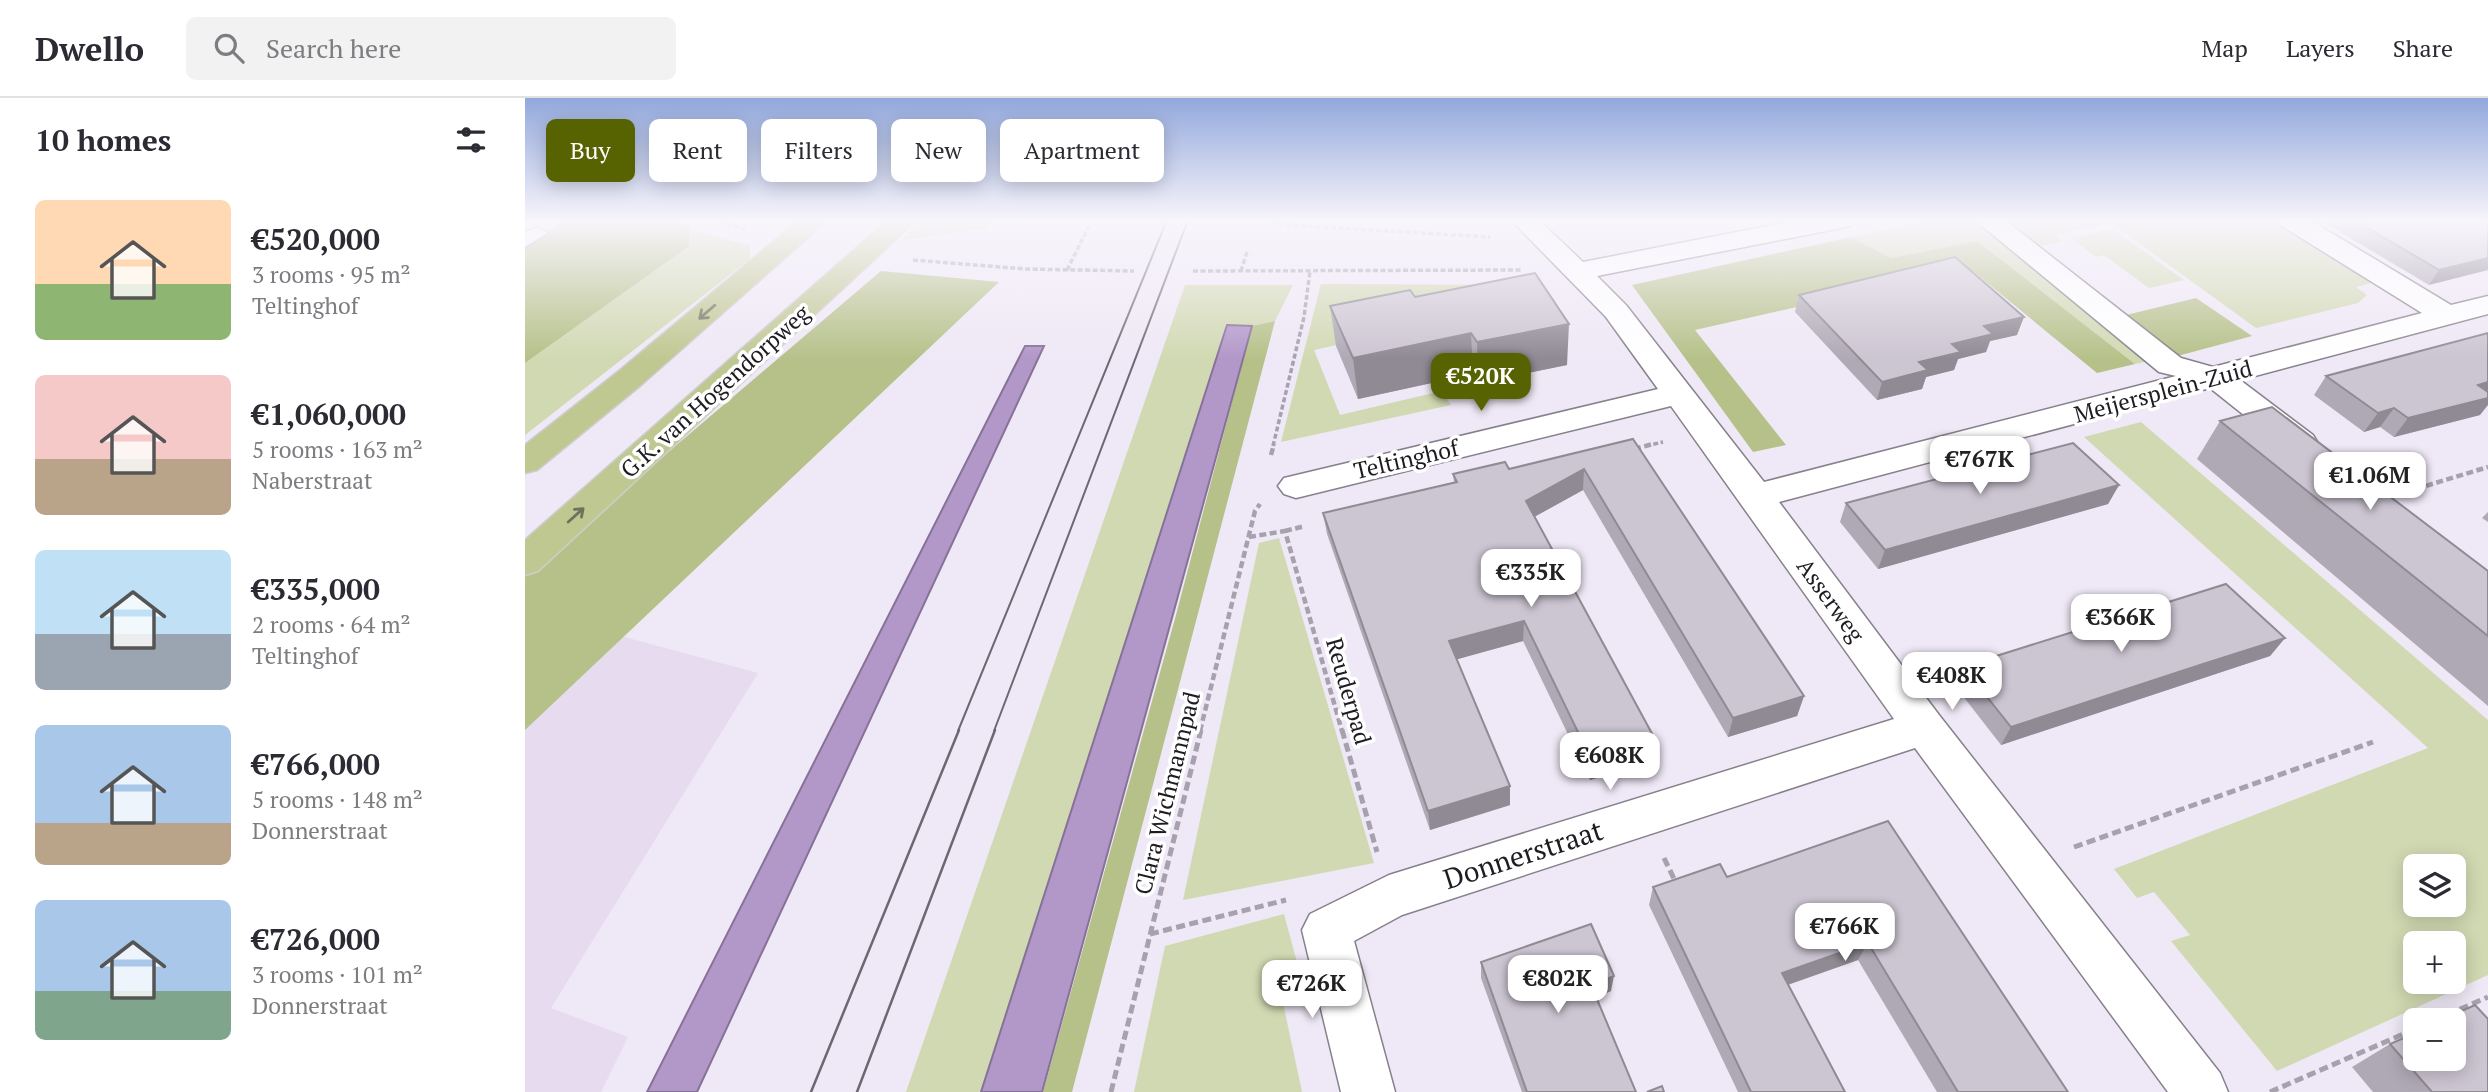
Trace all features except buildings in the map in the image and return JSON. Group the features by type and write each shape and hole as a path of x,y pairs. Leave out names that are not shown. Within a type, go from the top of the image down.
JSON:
{"main road":[{"path":"525,461 630,378 761,266"},
{"name":"G.K. van Hogendorpweg","path":"525,561 852,266"}],"street":[{"name":"Asserweg","path":"1569,266 1616,311 1756,496 1924,727 2201,1092"},
{"path":"1575,272 1604,266"},
{"path":"2046,266 2170,365 2216,377 2375,501"},
{"path":"2367,266 2448,316"},
{"name":"Meijersplein-Zuid","path":"1756,496 2488,305"},
{"name":"Teltinghof","path":"1296,486 1679,394"},
{"name":"Donnerstraat","path":"1327,930 1389,897 1924,727"},
{"path":"1327,930 1368,1092"}],"path":[{"path":"1009,266 1133,271"},
{"path":"1067,270 1069,266"},
{"path":"1241,271 1242,266"},
{"path":"1193,271 1575,272"},
{"path":"1272,451 1304,317 1310,271"},
{"path":"1626,450 1707,432"},
{"path":"2375,501 2488,467"},
{"name":"Clara Wichmannpad","path":"1111,1092 1255,511 1261,503"},
{"path":"1249,537 1311,525"},
{"name":"Reuderpad","path":"1285,531 1389,897"},
{"path":"2027,863 2373,742"},
{"path":"1643,816 1679,888"},
{"path":"1150,934 1292,898 1327,930"},
{"path":"2463,1008 2488,997"},
{"path":"2270,1092 2403,1034"}],"shaded area":[{"path":"1227,325 1252,326 1042,1092 981,1092"},
{"path":"1025,346 1044,346 697,1092 647,1092"},
{"path":"576,624 758,673 551,1008 628,1037 601,1092 525,1092 525,673"}],"green space":[{"path":"525,266 660,266 525,363"},
{"path":"660,266 741,266 525,435 525,363"},
{"path":"1717,266 2010,266 2135,364 2097,373 1969,268 1695,330 1786,445 1753,452 1632,285"},
{"path":"2010,266 2036,266 2153,360 2135,364"},
{"path":"2120,266 2165,266 2184,280 2149,288"},
{"path":"2171,266 2355,266 2379,281 2356,287 2367,295 2358,303 2256,328"},
{"path":"881,271 999,282 525,730 525,574"},
{"path":"1321,284 1538,285 1417,327 1314,350 1340,415 1442,391 1451,405 1281,442"},
{"path":"1185,285 1293,285 1275,321 1252,326 1226,325 981,1092 906,1092"},
{"path":"2196,298 2252,336 2170,358 2118,317"},
{"path":"1275,321 1072,1092 1043,1092 1176,615 1252,326"},
{"path":"2141,422 2488,720 2488,975 2466,985 2466,931 2403,931 2403,994 2446,994 2415,1008 2403,1008 2403,1014 2277,1071 2171,941 2190,935 2154,892 2137,898 2114,869 2428,748 2084,437"},
{"path":"1279,538 1374,863 1183,900 1259,543"},
{"path":"1284,914 1302,981 1280,989 1302,1092 1134,1092 1165,946"}],"tram line":[{"path":"958,731 1148,266"},
{"path":"994,731 1170,266"},
{"path":"811,1092 959,730"},
{"path":"857,1092 995,730"}]}
